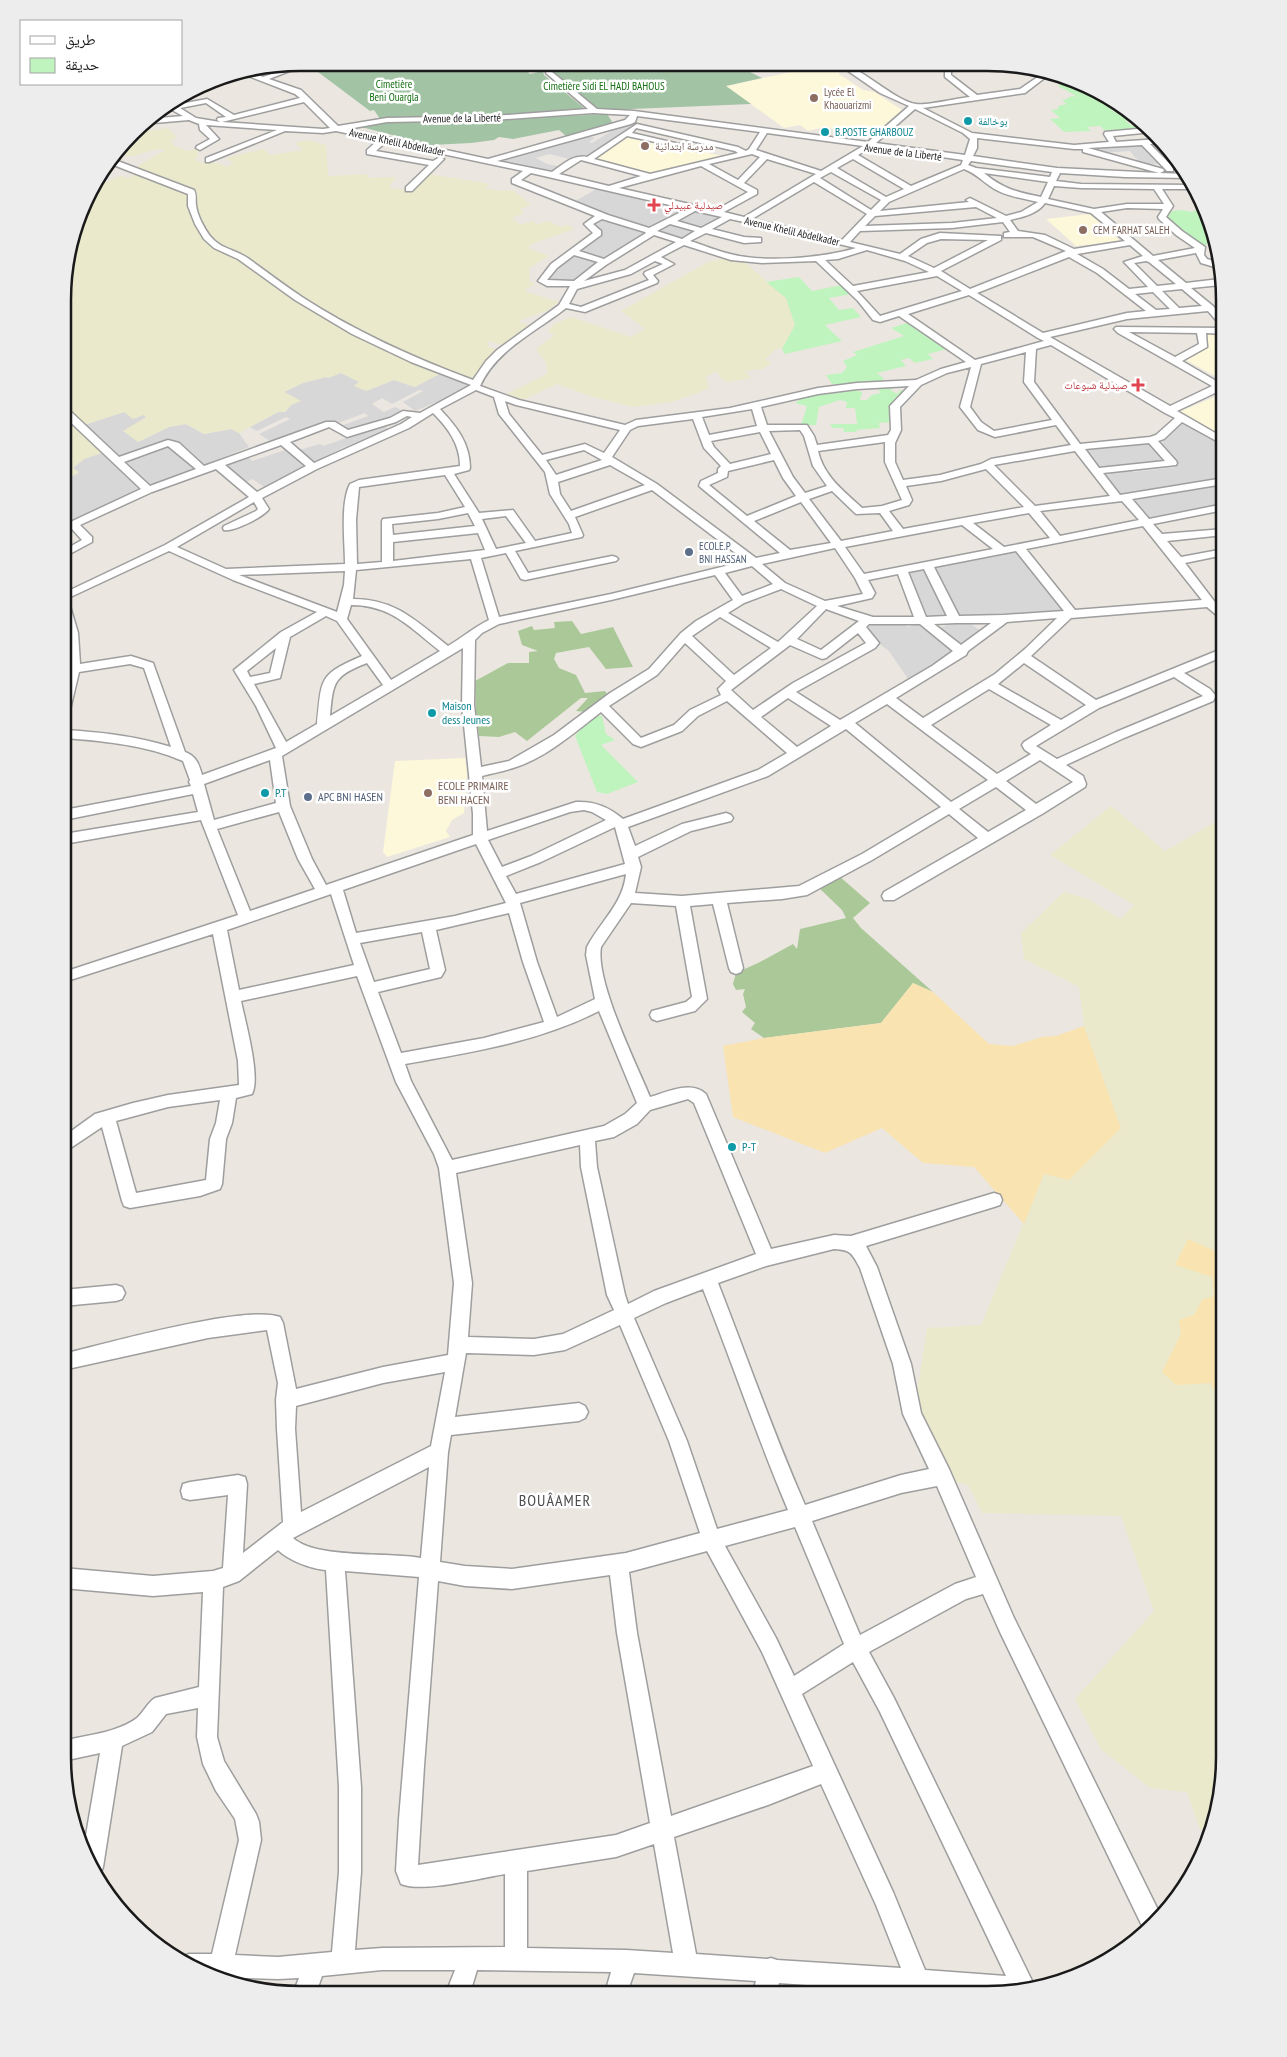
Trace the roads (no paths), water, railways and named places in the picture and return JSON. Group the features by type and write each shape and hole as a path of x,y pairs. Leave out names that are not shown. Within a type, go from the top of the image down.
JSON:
{"street":[{"path":"548,71 593,112"},
{"path":"844,242 885,201 966,161 972,149 974,139 960,127 913,107 852,71"},
{"path":"947,71 947,76 975,97"},
{"path":"263,79 280,72"},
{"name":"Avenue Khelil Abdelkader","path":"255,76 298,92 337,129 553,175 591,190 609,188 901,257 937,272 1041,336 1216,438"},
{"path":"744,220 869,146 913,107 1028,89 1042,78"},
{"path":"205,123 307,99"},
{"path":"181,105 207,102 232,118"},
{"path":"176,108 190,118 205,123 324,131 337,129"},
{"name":"Avenue de la Liberté","path":"593,112 692,122 966,161 1125,177 1179,177"},
{"name":"Avenue de la Liberté","path":"337,129 387,120 494,118 593,112 641,113 762,136 869,146"},
{"path":"487,161 628,122 632,120 634,115"},
{"path":"159,121 190,118"},
{"path":"628,122 637,126 739,149 739,151 764,156 824,174"},
{"path":"692,122 687,129 688,131 711,134"},
{"path":"200,148 215,139 203,128 205,123"},
{"path":"589,159 637,126"},
{"path":"209,160 285,129"},
{"path":"1114,144 1108,134 1141,131"},
{"path":"626,134 732,158"},
{"path":"971,135 1073,150 1155,169 1170,172 1175,170"},
{"path":"750,138 762,136"},
{"path":"609,188 650,176 732,158 749,152 762,136"},
{"path":"384,139 370,152 435,164"},
{"path":"1073,150 1114,144 1152,141"},
{"path":"1144,142 1170,172"},
{"path":"972,149 982,151"},
{"path":"409,189 447,152"},
{"path":"738,184 764,156"},
{"path":"854,156 910,189"},
{"path":"858,229 954,224 1005,219 1033,210 1041,205 1052,182 1067,162 1029,157"},
{"path":"553,175 578,158 589,159 650,176"},
{"path":"966,161 993,185 999,195"},
{"path":"117,164 193,194 193,208 209,242 244,259 274,284 312,309 415,360 499,397 626,428 639,423 697,416 829,389 918,383"},
{"path":"702,164 754,192 717,213"},
{"path":"832,169 885,201 906,202 960,197 976,203 1005,219 1015,233"},
{"path":"529,170 515,181 601,216 720,255 748,260 818,258 846,254 867,248"},
{"path":"975,170 1052,182 1095,200 1130,198 1168,207"},
{"name":"Avenue de la Liberté","path":"1059,171 1170,172 1178,174"},
{"path":"815,179 860,208 873,214 932,210 976,203 999,195 1042,200 1095,200 1130,198 1160,191 1186,188"},
{"path":"568,204 591,190"},
{"path":"1160,191 1189,193"},
{"path":"1160,191 1168,207"},
{"path":"1130,198 1146,215 1162,214 1168,207"},
{"path":"1095,200 1130,243 1216,311"},
{"path":"71,594 169,547 256,497 313,468 405,426 475,386 495,358 564,305 574,286 651,232 694,208"},
{"path":"1162,214 1164,219 1202,249"},
{"path":"601,216 588,224 598,233 554,266 542,281 574,286 607,279 628,272 684,243 730,216"},
{"path":"669,221 744,240 758,240"},
{"path":"748,260 758,243 754,222"},
{"path":"901,257 924,241 940,236 997,238 1015,233 1039,235 1098,270 1154,313"},
{"path":"851,289 937,272 997,238"},
{"path":"818,258 878,318 970,292 1071,253 1130,243"},
{"path":"1177,311 1128,262 1183,255 1202,249"},
{"path":"1202,249 1200,255 1204,261 1213,263"},
{"path":"572,252 606,262"},
{"path":"564,305 582,310 654,281 648,274 670,264 656,258"},
{"path":"607,279 624,294"},
{"path":"1128,292 1215,283"},
{"path":"1041,336 1107,320 1154,313 1216,311"},
{"path":"901,313 976,362"},
{"path":"1107,320 1121,331 1216,383"},
{"path":"1175,361 1204,346 1201,330"},
{"path":"1121,331 1216,331"},
{"path":"706,439 763,428 803,427 814,448 818,468 860,512 882,509 907,502 890,462 890,443 896,430 895,406 918,383 944,371 1052,342"},
{"path":"1031,348 1029,382 1031,387 1096,470 1159,538 1216,609"},
{"path":"976,362 965,407 980,426 994,434 1058,422"},
{"path":"1168,411 1216,388"},
{"path":"227,572 388,565 492,553 578,535 570,515 555,495 554,480 541,458 504,414 499,397"},
{"path":"755,405 763,428 788,478 861,578 869,593 868,596 824,605 784,644 724,689 728,696 796,753"},
{"path":"341,619 349,602 352,568 350,540 354,486 359,483 448,472 465,468 461,444 453,429 434,408"},
{"path":"71,526 148,490 330,424 347,434 393,420 406,413 422,416"},
{"path":"697,416 712,452 728,467"},
{"path":"71,417 148,490"},
{"path":"900,484 941,478 991,462 1079,447 1152,440 1160,437 1181,418"},
{"path":"554,480 608,459 626,428"},
{"path":"814,448 892,438"},
{"path":"282,440 313,468"},
{"path":"1096,470 1172,463 1152,440"},
{"path":"117,461 168,443 175,445 203,470"},
{"path":"541,458 584,448 608,459 653,486 754,562 781,585 863,623 921,619 1004,619 1210,603"},
{"path":"776,456 722,469 723,475 705,483 704,486 788,554"},
{"path":"217,464 256,497 263,511 228,528"},
{"path":"987,464 1032,509 1057,539"},
{"path":"448,472 473,513 492,553"},
{"path":"71,814 196,786 279,752 389,685 469,640 478,630 496,621 611,597 836,544 1032,509 1216,482"},
{"path":"570,515 653,486"},
{"path":"746,520 836,487"},
{"path":"861,578 1216,508"},
{"path":"882,509 900,532"},
{"path":"388,565 389,539 386,522 388,521 504,511 509,512 533,545"},
{"path":"965,522 1001,550"},
{"path":"71,529 88,538 88,540 71,550"},
{"path":"389,539 481,529"},
{"path":"1159,538 1216,533"},
{"path":"169,547 255,585 326,611 341,619 389,685"},
{"path":"1019,547 1070,615"},
{"path":"509,550 525,577 612,559"},
{"path":"1178,561 1216,554"},
{"path":"475,555 496,621"},
{"path":"927,565 955,620"},
{"path":"718,571 740,601"},
{"path":"902,571 921,619 962,652"},
{"path":"475,773 520,762 558,738 621,691 656,670 685,636 719,612 740,601 781,585"},
{"path":"349,602 372,602 396,611 448,652"},
{"path":"326,611 285,636 241,668 240,672 262,706 273,732 279,752 283,806 305,859 330,890 351,939 404,1082 442,1153 447,1168 463,1283 458,1354 439,1452 431,1571 414,1757 408,1874 411,1877 430,1876 616,1846 827,1771"},
{"path":"719,612 784,644 822,655 863,623"},
{"path":"922,724 989,684 1024,657 1070,615"},
{"path":"498,874 618,823 745,781 763,773 962,652 1004,619"},
{"path":"752,717 804,682 873,643 863,623"},
{"path":"71,626 74,634 75,669 71,688"},
{"path":"246,681 276,675 285,636"},
{"path":"685,636 733,681"},
{"path":"469,640 468,705 480,814 480,838 513,903 530,962 552,1024"},
{"path":"889,896 1037,811 1080,784 1078,779 1040,755 1028,745 1095,705 1216,655"},
{"path":"1024,657 1095,705"},
{"path":"324,724 326,702 332,677 338,672 368,658"},
{"path":"75,669 131,660 149,666 179,753"},
{"path":"1056,765 1120,735 1209,698 1206,692 1175,672"},
{"path":"989,684 1060,725"},
{"path":"788,693 843,724 952,808 988,839"},
{"path":"602,706 637,742 641,743 678,728 694,713 728,696"},
{"path":"888,698 1037,811"},
{"path":"71,735 118,741 179,753 192,762 196,786 207,821 246,918"},
{"path":"627,898 682,901 802,891 867,857 1040,755"},
{"path":"120,830 121,804"},
{"path":"71,975 330,890 579,805 594,806 618,823 633,860 631,887 627,898 594,947 593,955 603,1002 645,1105"},
{"path":"71,838 120,830 207,821 283,806"},
{"path":"351,939 483,915 633,860 687,827 726,818"},
{"path":"719,898 736,968"},
{"path":"658,1015 690,1007 700,999 682,901"},
{"path":"369,988 436,973 438,970 428,926"},
{"path":"71,1140 91,1125 107,1117 168,1101 244,1092 248,1087 246,1061 219,927"},
{"path":"234,997 362,969"},
{"path":"396,1060 489,1042 568,1019 603,1002"},
{"path":"447,1168 608,1132 622,1125 645,1105 688,1093 695,1094 700,1099 766,1258"},
{"path":"107,1117 130,1201 200,1189 214,1184 218,1140 224,1123 229,1094"},
{"path":"587,1137 589,1167 616,1295 678,1441 712,1541 769,1645 790,1690 885,1900 916,1986"},
{"path":"285,1400 458,1354 534,1347 565,1342 578,1338 606,1322 660,1297 766,1258 834,1242 851,1243 994,1200"},
{"path":"851,1243 860,1251 868,1267 902,1364 912,1414 942,1476 1006,1625 1150,1918"},
{"path":"708,1279 742,1366 766,1436 856,1648 887,1705 1007,1952 1020,1983"},
{"path":"71,1297 116,1293"},
{"path":"71,1360 121,1347 271,1321 277,1328 285,1370 286,1532 290,1548 319,1560 406,1565 431,1571 512,1579 618,1564 712,1541 901,1484 942,1476"},
{"path":"444,1428 579,1412"},
{"path":"71,1579 153,1586 223,1577 286,1532 330,1507 439,1452"},
{"path":"190,1491 238,1484 223,1577 209,1694 207,1737 214,1764 248,1822 250,1840 221,1966"},
{"path":"335,1562 350,1787 350,1872 344,1963"},
{"path":"618,1564 627,1633 686,1964"},
{"path":"790,1690 856,1648 962,1591 989,1582"},
{"path":"71,1749 113,1740 145,1725 156,1709 162,1705 209,1694"},
{"path":"94,1855 113,1740"},
{"path":"516,1861 516,1959"},
{"path":"460,1986 470,1958"},
{"path":"207,1966 278,1968 382,1959 470,1958 626,1961 771,1969 902,1986"},
{"path":"618,1986 626,1961"},
{"path":"306,1986 314,1965"},
{"path":"766,1986 771,1969"}],"place":[{"name":"Lycée El Khaouarizmi","path":"814,98"},
{"name":"بوخالفة","path":"968,121"},
{"name":"B.POSTE GHARBOUZ","path":"825,132"},
{"name":"مدرسة ابتدائية","path":"645,146"},
{"name":"صيدلية عبيدلي","path":"654,205"},
{"name":"CEM FARHAT SALEH","path":"1083,230"},
{"name":"صيدلية شبوعات","path":"1138,385"},
{"name":"ECOLE.P BNI HASSAN","path":"689,552"},
{"name":"Maison dess Jeunes","path":"432,713"},
{"name":"P.T","path":"265,793"},
{"name":"ECOLE PRIMAIRE BENI HACEN","path":"428,793"},
{"name":"APC BNI HASEN","path":"308,797"},
{"name":"P-T","path":"732,1147"}],"district":[{"name":"BOUÂAMER","path":"555,1500"}],"park label":[{"name":"Cimetière Sidi EL HADJ BAHOUS","path":"604,86"},
{"name":"Cimetière Beni Ouargla","path":"394,90"}]}
